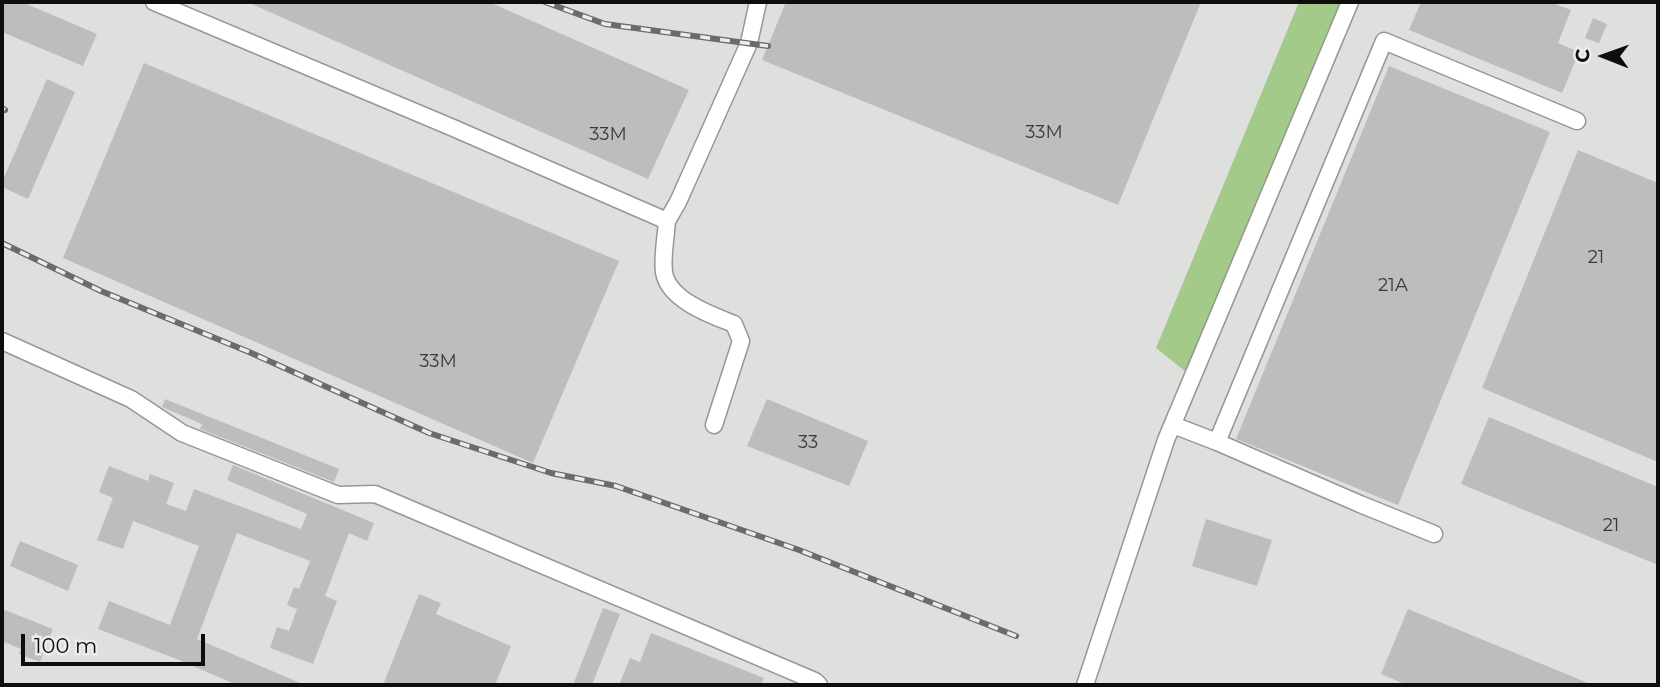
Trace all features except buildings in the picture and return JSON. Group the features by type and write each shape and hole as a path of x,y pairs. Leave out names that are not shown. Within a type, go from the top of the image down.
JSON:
{"street":[{"path":"154,2 667,221"},
{"path":"713,425 741,341 734,324 694,308 671,286 664,273 667,221 749,43 758,2"},
{"path":"1085,685 1173,425 1350,2"},
{"path":"1217,442 1384,41 1577,121"},
{"path":"2,341 131,398 182,433 338,495 375,494 819,685"},
{"path":"1173,425 1434,534"}],"green space":[{"path":"1299,2 1341,2 1186,372 1156,348"}],"railway":[{"path":"545,2 605,24 768,46"},
{"path":"2,243 101,291 249,352 429,433 551,473 616,486 799,550 1016,636"}]}
